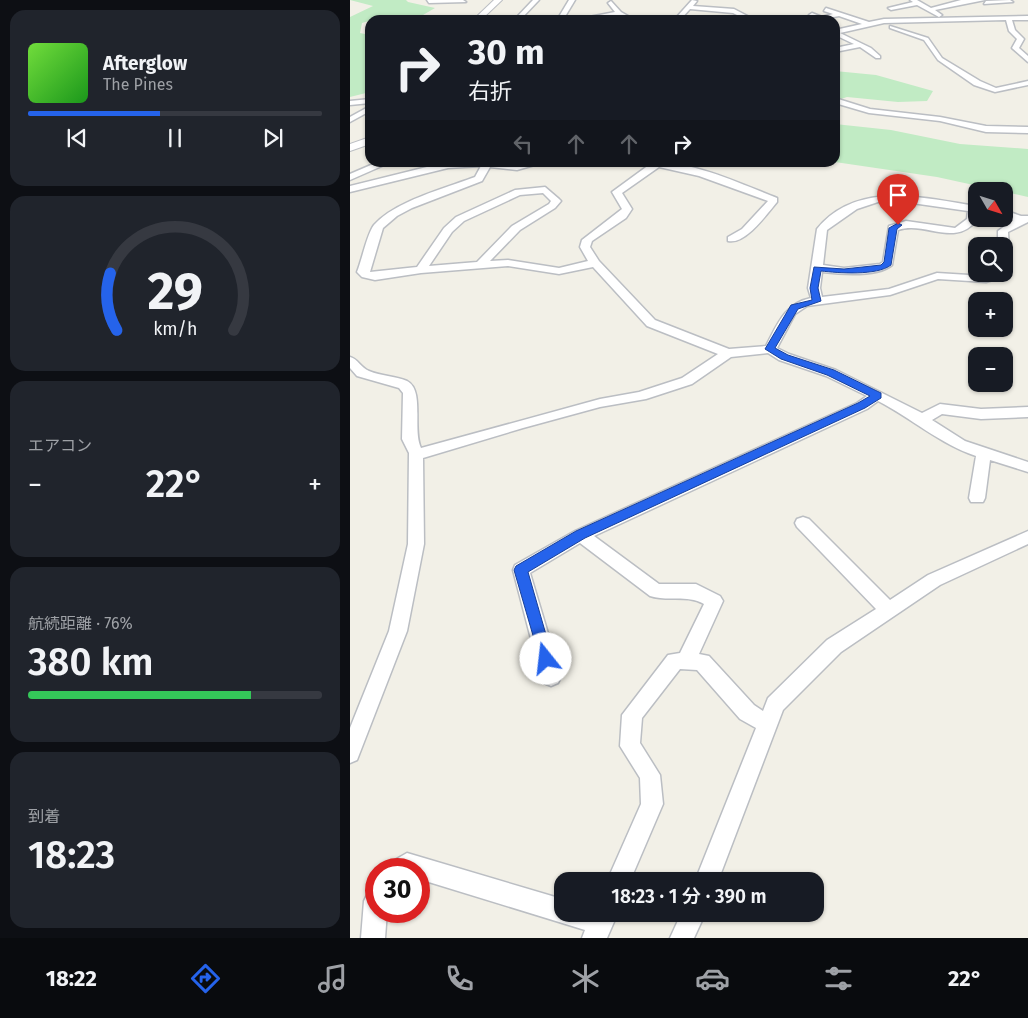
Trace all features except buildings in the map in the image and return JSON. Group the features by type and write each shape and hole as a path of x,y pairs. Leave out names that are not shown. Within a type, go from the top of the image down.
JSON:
{"street":[{"path":"431,0 429,1 464,1"},
{"path":"482,15 498,0"},
{"path":"522,15 536,0"},
{"path":"563,15 572,0"},
{"path":"681,15 696,0"},
{"path":"456,8 464,1"},
{"path":"891,8 915,1 948,18"},
{"path":"984,1 994,9"},
{"path":"930,10 961,2 1010,2"},
{"path":"611,3 623,15"},
{"path":"688,7 734,11 742,15"},
{"path":"826,10 855,13 882,22"},
{"path":"604,15 619,13"},
{"path":"834,15 841,13 869,25"},
{"path":"840,32 882,22 948,18 1009,20 1028,18"},
{"path":"1009,20 1012,31 1021,39 1015,48 1028,60"},
{"path":"892,27 926,39 940,59 977,83 995,90 1028,83"},
{"path":"840,35 861,45 878,57"},
{"path":"840,49 861,45"},
{"path":"840,101 876,112 940,119 986,128 1028,130"},
{"path":"350,103 365,102"},
{"path":"350,120 365,111"},
{"path":"350,148 365,142"},
{"path":"350,176 374,167"},
{"path":"350,189 440,167"},
{"path":"486,167 479,179 393,214 378,227 363,272 366,275 375,276 421,270 508,264 559,271 595,262"},
{"path":"653,167 617,192 627,210 622,216 587,240 585,247 595,262 651,323 728,353 770,349 784,357 831,373 877,396 921,420 960,445 1028,466"},
{"path":"693,167 774,200 746,231 732,239"},
{"path":"421,270 448,230 460,219 518,192 545,190 556,200 552,206 516,228 480,265"},
{"path":"817,301 814,288 822,229 841,214 864,202 889,197 968,208"},
{"path":"1003,237 1003,231 1025,219"},
{"path":"817,268 844,271 883,267 888,263 893,228 906,224 955,231 962,229 968,224"},
{"path":"770,349 794,307 853,295 890,292 937,276 968,278"},
{"path":"416,453 430,452 519,424 600,403 641,396 687,381 728,353"},
{"path":"350,361 362,373 404,385 410,394 409,439 416,453 416,544 398,631 350,753"},
{"path":"551,677 521,570 580,535 862,406 877,396"},
{"path":"921,420 940,409 981,414 1028,412"},
{"path":"976,498 984,453"},
{"path":"803,523 890,610"},
{"path":"580,535 656,591 696,591 714,601 686,661"},
{"path":"710,872 775,704 834,646 934,580 1028,537"},
{"path":"623,872 652,804 650,775 630,746 632,715 675,661 702,662 747,712 767,724"},
{"path":"430,871 554,909"},
{"path":"682,938 689,922"},
{"path":"373,938 374,923"}],"green space":[{"path":"350,0 406,0 435,8 423,15 365,15 365,22 362,23 360,33 365,34 365,93 350,97 350,17 373,6"},
{"path":"840,71 876,75 933,91 927,101 898,102 847,97 840,99"},
{"path":"840,125 891,130 960,144 1028,149 1028,197 1013,194 1013,182 968,182 968,184 937,177 840,163"}],"route":[{"path":"546,659 521,570 580,535 827,420 862,406 877,396 831,373 784,357 770,349 794,307 817,301 814,288 817,268 844,271 883,267 888,263 893,228 898,225"}]}
